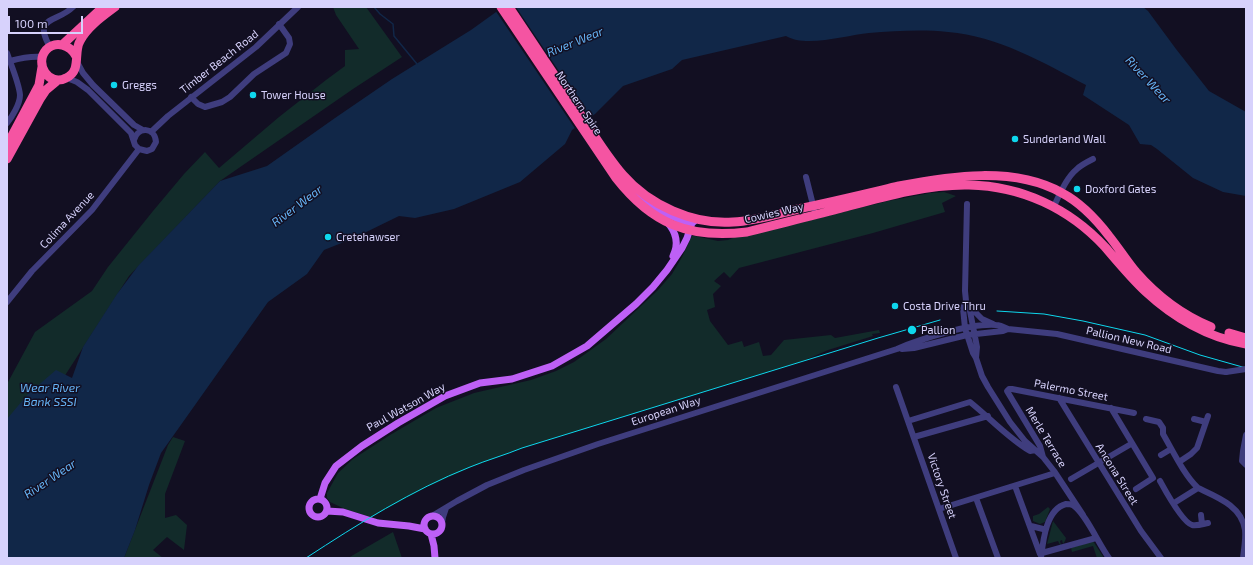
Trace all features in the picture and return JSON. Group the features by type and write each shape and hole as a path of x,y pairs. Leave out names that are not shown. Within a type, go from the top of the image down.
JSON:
{"highway":[{"path":"62,45 103,7"},
{"path":"7,159 46,90 73,73 76,67 77,48 80,40 86,32 115,7"},
{"name":"Northern Spire","path":"500,7 601,151"},
{"name":"Northern Spire","path":"509,7 601,151"},
{"path":"7,145 39,85 42,57 44,53 50,47 56,45 68,46 73,51 77,59"},
{"path":"42,67 44,72 50,77 62,79"},
{"name":"Cowies Way","path":"601,151 639,191 654,201 681,214 697,219 715,222 733,222 814,211 862,203 929,188 961,185 984,186 1012,190 1054,206 1086,228 1145,291 1170,312 1220,338 1246,344"},
{"name":"Cowies Way","path":"601,151 616,178 634,200 644,208 665,221 690,230 712,234 735,234 747,232 899,186 921,182 966,176 1005,176 1023,178 1061,192 1091,215 1135,271 1162,298 1176,308 1207,325 1246,338"}],"main road":[{"path":"630,182 637,194 645,201 661,212 687,223 690,230"},
{"name":"Paul Watson Way","path":"320,499 325,484 336,466 362,446 445,396 480,383 512,378 552,366 587,346 636,304 664,274 682,248 692,224 697,219"},
{"name":"Paul Watson Way","path":"664,274 677,246 672,228 665,221"},
{"path":"320,499 326,504 327,511 322,517 316,517 311,514 309,509 310,504 314,500 320,499"},
{"path":"327,511 343,512 378,523 409,526 429,529 441,530 442,523 438,517 432,516 428,518 429,529 434,546 435,558"}],"street":[{"path":"50,47 44,38 43,32 45,24 69,11 73,7"},
{"name":"Timber Beach Road","path":"152,132 191,96 256,47 298,7"},
{"path":"191,96 198,104 205,107 222,102 230,97 254,74 286,53 290,44 290,38 279,24"},
{"path":"7,53 19,88 20,96 18,103 7,123"},
{"path":"10,61 26,57 42,57"},
{"path":"62,79 77,82 88,90 131,133 139,149 147,151 152,149 155,145 156,139 152,132 143,130 134,125 93,85 83,73 77,59"},
{"path":"134,140 137,133 143,130"},
{"name":"Colima Avenue","path":"7,302 32,271 92,210 139,149"},
{"path":"1054,206 1061,192 1077,168 1093,159"},
{"path":"806,177 814,211"},
{"path":"967,204 965,291 977,347 976,358"},
{"path":"968,304 963,308 963,320 972,353 976,358 982,376 1010,422 1025,441 1043,457"},
{"path":"968,304 982,318 995,325"},
{"path":"954,330 963,320"},
{"name":"Pallion New Road","path":"965,328 995,325 1008,329 1057,334 1218,371 1226,372 1246,369"},
{"name":"European Way","path":"432,516 487,485 524,470 598,444 906,345 965,328"},
{"name":"Pallion New Road","path":"966,335 1003,331 1008,329"},
{"name":"European Way","path":"897,349 914,348 966,335"},
{"name":"Victory Street","path":"896,387 956,558"},
{"name":"Palermo Street","path":"1007,393 1008,390 1012,389 1134,413"},
{"name":"Merle Terrace","path":"1007,393 1040,446 1043,457 1056,473 1109,558"},
{"name":"Ancona Street","path":"1059,398 1141,531 1161,558"},
{"path":"908,421 970,402 1019,444 1030,451 1035,450"},
{"path":"1111,408 1153,478 1136,489"},
{"path":"914,438 988,416"},
{"path":"1146,419 1160,422 1163,428 1163,434 1191,481 1198,488 1232,505 1244,519 1245,534 1243,558"},
{"path":"1180,462 1197,448 1207,419 1194,419"},
{"path":"1237,467 1244,463 1243,451 1246,435"},
{"path":"1071,479 1132,444"},
{"path":"1161,455 1171,449"},
{"path":"939,509 1056,473"},
{"path":"1160,481 1188,523 1196,525 1205,524 1201,515"},
{"path":"1015,486 1042,556"},
{"path":"1042,556 1046,529 1054,511 1065,498 1065,488"},
{"path":"1174,503 1198,488"},
{"path":"976,498 998,558"},
{"path":"1054,511 1063,505 1070,503 1083,515"},
{"path":"442,523 446,508"},
{"path":"1031,526 1046,529"},
{"path":"1042,556 1096,538"}],"green space":[{"path":"333,7 366,7 402,57 220,181 129,276 46,405 7,434 7,384 35,332 92,291 108,267 153,211 184,174 205,152 219,168 279,117 345,66 345,50 359,49 336,15"},
{"path":"944,192 956,196 942,203 945,212 873,233 739,268 730,278 724,272 714,281 721,286 713,294 715,307 707,310 710,321 728,345 742,341 744,347 759,342 763,356 771,355 784,340 831,335 835,338 879,330 880,333 872,334 873,336 828,350 803,361 522,448 469,468 425,488 371,517 345,509 330,502 327,498 327,493 338,473 353,459 436,408 474,393 531,380 556,371 574,362 606,339 658,290 672,274 692,236 718,241 728,240 735,237 754,234 888,201 930,193"},
{"path":"173,437 185,441 165,494 165,518 176,515 187,525 184,550 167,537 153,550 163,558 124,558 168,445"},
{"path":"1048,507 1050,509 1045,522 1040,524 1033,521 1033,516 1039,514"},
{"path":"1053,521 1066,538 1063,544 1062,540 1060,541 1061,545 1058,541 1047,544"},
{"path":"393,532 402,558 348,558"},
{"path":"1093,541 1104,558 1097,558 1093,546 1072,552 1071,548"}],"water":[{"path":"503,7 1143,7 1148,11 1209,91 1246,112 1246,196 1223,192 1193,178 1151,145 1140,144 1129,125 1083,95 1086,85 1019,51 1002,44 966,34 918,30 869,33 815,41 804,41 786,36 682,60 672,69 623,86 595,114 572,130 565,144 520,182 454,209 415,218 399,216 354,238 324,250 307,274 268,302 161,453 124,558 7,558 7,419 28,394 56,370 72,378 83,347 117,294 138,266 220,181 267,166 392,79 471,30"}],"pier":[{"path":"499,7 516,7 591,119 576,130 495,10"}],"waterway":[{"path":"374,7 380,14 393,24 394,36 417,64"}],"tram line":[{"path":"997,311 1044,314 1145,335 1200,355 1246,368"},
{"path":"306,558 365,520 406,497 476,464 522,448 940,320"}],"place":[{"name":"Greggs","path":"114,85"},
{"name":"Tower House","path":"253,95"},
{"name":"Sunderland Wall","path":"1015,139"},
{"name":"Doxford Gates","path":"1077,189"},
{"name":"Cretehawser","path":"328,237"},
{"name":"Costa Drive Thru","path":"895,306"},
{"name":"Pallion","path":"912,330"}],"water label":[{"name":"River Wear","path":"575,42"},
{"name":"River Wear","path":"1148,80"},
{"name":"River Wear","path":"297,206"},
{"name":"Wear River Bank SSSI","path":"50,395"},
{"name":"River Wear","path":"50,479"}]}
